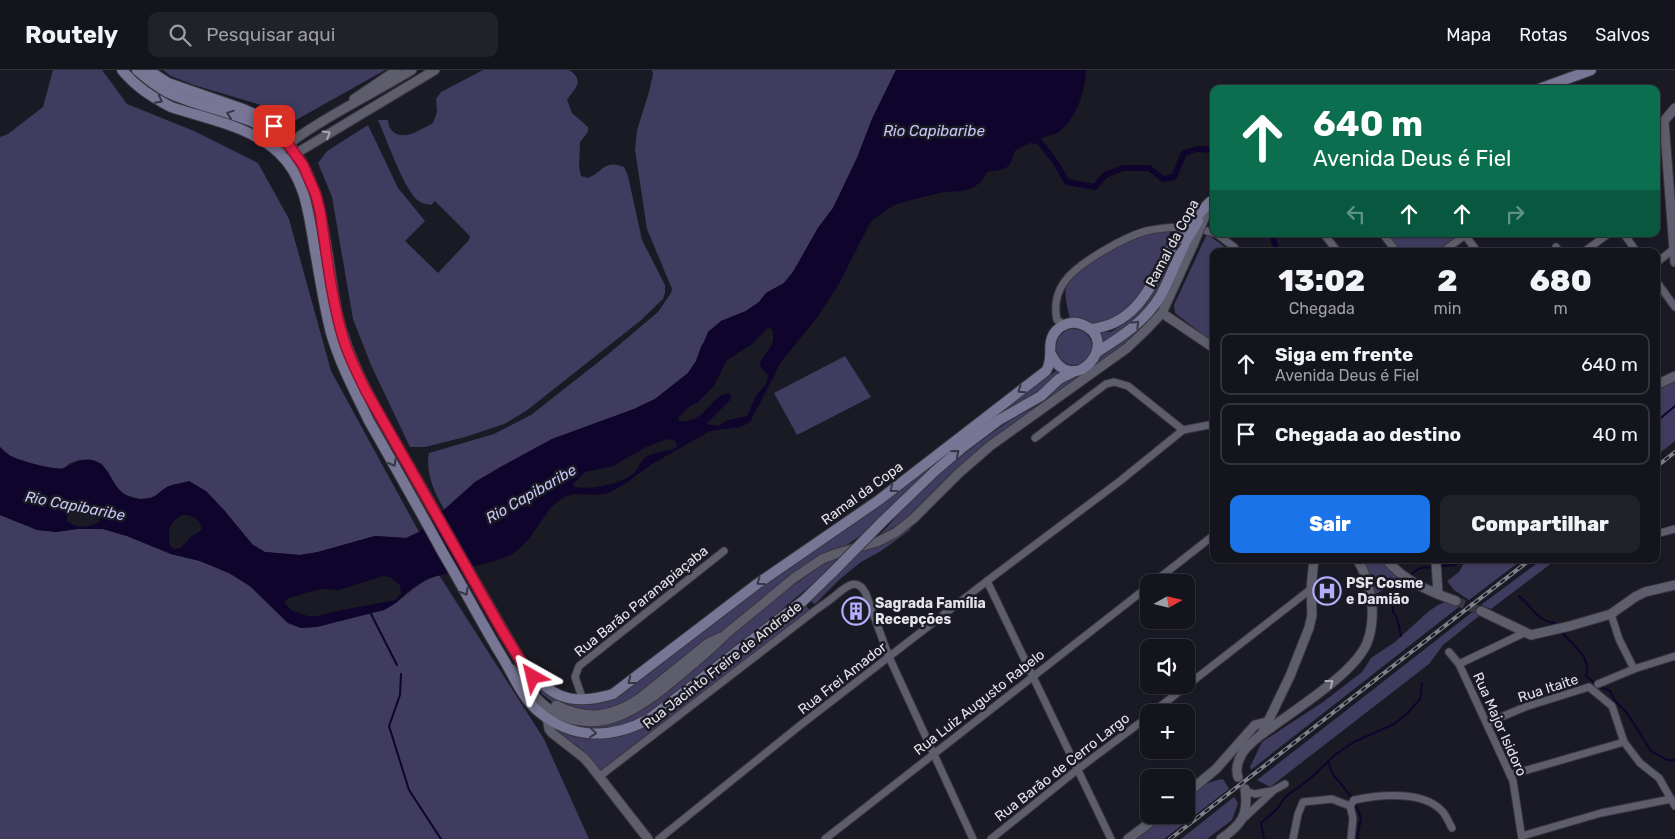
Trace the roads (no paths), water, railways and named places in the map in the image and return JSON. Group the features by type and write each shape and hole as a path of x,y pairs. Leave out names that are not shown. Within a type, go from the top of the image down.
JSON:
{"main road":[{"path":"122,70 139,88 171,107 245,131 282,156 300,185 309,214 328,320 340,343"},
{"path":"137,70 168,93 254,123 279,137 296,154 309,179 320,211 340,343"},
{"path":"148,70 168,83 244,109 263,118 274,126 279,137"},
{"path":"1550,85 1591,70"},
{"name":"Ramal da Copa","path":"340,343 522,663 533,677 549,690 565,698 583,700 613,694 623,688 757,584 879,500 984,417 1043,374 1049,367 1051,354 1050,340 1058,328 1064,324 1078,323 1090,329 1104,328 1113,325 1125,316 1152,285 1171,248 1191,222 1210,202"},
{"name":"Ramal da Copa","path":"1097,352 1131,330 1151,309 1161,295 1210,204"},
{"path":"1051,354 1057,365 1063,369 1077,371 1092,368 1097,352 1096,340 1090,329"},
{"name":"Ramal da Copa","path":"340,343 369,420 491,638 530,703 547,718 567,728 595,734 622,731 649,719 802,601 935,471 963,447 999,420 1040,396 1059,378 1077,371"}],"street":[{"path":"335,115 356,97 397,70"},
{"path":"282,156 288,144 412,70"},
{"path":"282,156 296,154 435,70"},
{"path":"1675,108 1660,122 1675,262"},
{"path":"1064,324 1057,320 1054,309 1056,298 1064,282 1072,273 1099,253 1128,238 1145,232 1186,226 1210,231"},
{"path":"1220,237 1235,248"},
{"path":"1326,237 1335,248"},
{"path":"1385,237 1394,248"},
{"path":"1448,248 1461,237"},
{"path":"1467,237 1475,248"},
{"path":"1589,248 1604,237"},
{"path":"1626,237 1634,248"},
{"path":"505,661 548,707 570,718 588,722 606,720 622,716 638,707 666,687 794,578 822,559 838,552 877,542 895,533 990,446 1092,368 1127,348 1162,313 1189,243"},
{"path":"1660,260 1674,248"},
{"path":"1660,286 1675,307"},
{"path":"1162,313 1210,345"},
{"path":"1660,383 1675,376"},
{"path":"1035,438 1106,384 1114,382 1128,386 1183,430"},
{"name":"Rua Frei Amador","path":"659,839 987,581 1120,482 1183,430 1210,425"},
{"path":"1660,533 1675,529"},
{"path":"1164,574 1210,538"},
{"name":"Rua Barão Paranapiaçaba","path":"583,700 575,678 578,666 724,551"},
{"path":"1262,734 1304,644 1309,628 1313,602 1311,589 1314,563"},
{"path":"1238,777 1236,768 1240,757 1248,746 1342,674 1357,660 1366,646 1371,629 1371,596 1366,577 1359,563"},
{"path":"1390,563 1411,581 1456,601"},
{"path":"1436,564 1438,594"},
{"path":"987,581 1111,839"},
{"name":"Rua Jacinto Freire de Andrade","path":"600,776 848,586 859,585 863,588 889,657"},
{"path":"1459,664 1527,634 1570,626 1611,614 1645,592 1675,585"},
{"path":"1163,704 1311,589"},
{"name":"Rua Luiz Augusto Rabelo","path":"824,839 1140,593"},
{"path":"802,601 817,609"},
{"path":"1481,610 1527,634"},
{"path":"1611,614 1619,639 1634,669"},
{"path":"522,663 525,674 532,685 538,693 552,704 581,715 598,716 629,705 708,643 726,634"},
{"name":"Rua Major Isidoro","path":"1449,652 1459,664 1513,781 1522,838"},
{"name":"Rua Itaite","path":"1598,684 1634,669 1675,656"},
{"path":"889,657 973,839"},
{"name":"Rua Itaite","path":"1487,723 1524,707 1589,687 1612,706 1624,742"},
{"path":"1278,700 1291,713"},
{"path":"547,718 548,729 584,758 648,839"},
{"path":"1195,786 1216,769 1255,725 1267,722"},
{"name":"Rua Barão de Cerro Largo","path":"990,839 1078,768 1140,723"},
{"path":"1510,775 1624,742 1640,763 1659,778 1673,803 1601,813 1522,838"},
{"path":"1243,820 1246,806 1245,790 1259,794 1274,790 1285,784"},
{"path":"1221,839 1233,830 1274,790"},
{"path":"1352,839 1353,818 1350,806 1354,800 1386,796 1427,801 1442,811 1452,828"},
{"path":"1293,839 1303,802 1327,799 1338,800 1350,806"},
{"path":"1128,839 1148,824"}],"water":[{"name":"Rio Capibaribe","path":"896,70 1086,70 1084,87 1074,114 1064,128 1057,133 1016,150 1008,166 1003,169 987,172 981,182 972,188 962,191 944,192 907,201 892,206 871,221 840,282 819,315 781,362 750,422 741,427 710,431 652,464 609,493 595,495 574,494 564,497 552,506 528,540 513,554 498,560 426,579 384,610 317,627 301,628 288,623 250,586 229,573 200,561 171,554 127,536 103,529 77,529 56,532 37,530 0,515 0,447 8,454 20,460 60,469 81,461 92,460 105,468 123,493 140,499 152,497 167,487 189,481 206,491 253,545 265,552 300,555 318,552 375,536 406,538 419,532 475,482 502,466 552,439 634,409 655,399 688,373 696,361 708,332 721,321 746,311 759,302 766,293 784,283 793,272 818,228 833,208 857,158 872,119","holes":["768,328 772,329 772,344 760,363 761,368 768,375 767,383 756,396 747,416 728,420 718,426 706,424 731,399 730,393 723,394 702,414 695,418 688,421 679,421 678,418 713,387 727,360 752,344","670,439 675,441 677,446 674,449 646,457 631,476 616,483 598,487 574,487 573,484 585,472 613,466 646,447","73,508 93,509 100,515 100,521 83,527 71,524 67,521 67,514","182,515 189,515 198,520 202,530 192,536 181,548 174,549 170,546 169,536 171,525","383,576 390,577 400,585 401,594 395,600 319,616 307,616 291,610 284,602 289,598 324,589 339,590"]}],"waterway":[{"path":"1030,140 1039,141 1056,163 1067,182 1095,187 1105,175 1123,168 1149,168 1163,179 1174,177 1184,153 1197,149 1210,150"},
{"path":"1273,237 1276,248"},
{"path":"1660,419 1675,406"},
{"path":"1440,566 1458,563"},
{"path":"1409,577 1420,569 1433,567"},
{"path":"1401,636 1397,618 1393,612 1392,600 1393,595 1406,581"},
{"path":"1519,596 1539,616 1555,623"},
{"path":"370,612 397,665"},
{"path":"1563,634 1584,658 1587,670 1586,676 1598,686 1610,691 1615,701 1627,713 1651,751 1667,760 1675,760"},
{"path":"401,674 400,695 389,726 409,790 441,839"},
{"path":"1264,839 1261,823 1277,809 1285,797 1311,778 1336,754 1354,742 1394,724 1408,713 1420,699 1422,683"},
{"path":"1328,761 1332,773 1353,799"},
{"path":"1355,803 1361,818 1357,839"}],"tunnel":[{"path":"1456,601 1481,611"}],"railway":[{"path":"1660,464 1675,452"},
{"path":"1170,839 1526,563"}],"place":[{"name":"PSF Cosme e Damião","path":"1327,591"},
{"name":"Sagrada Família Recepções","path":"856,611"}]}
